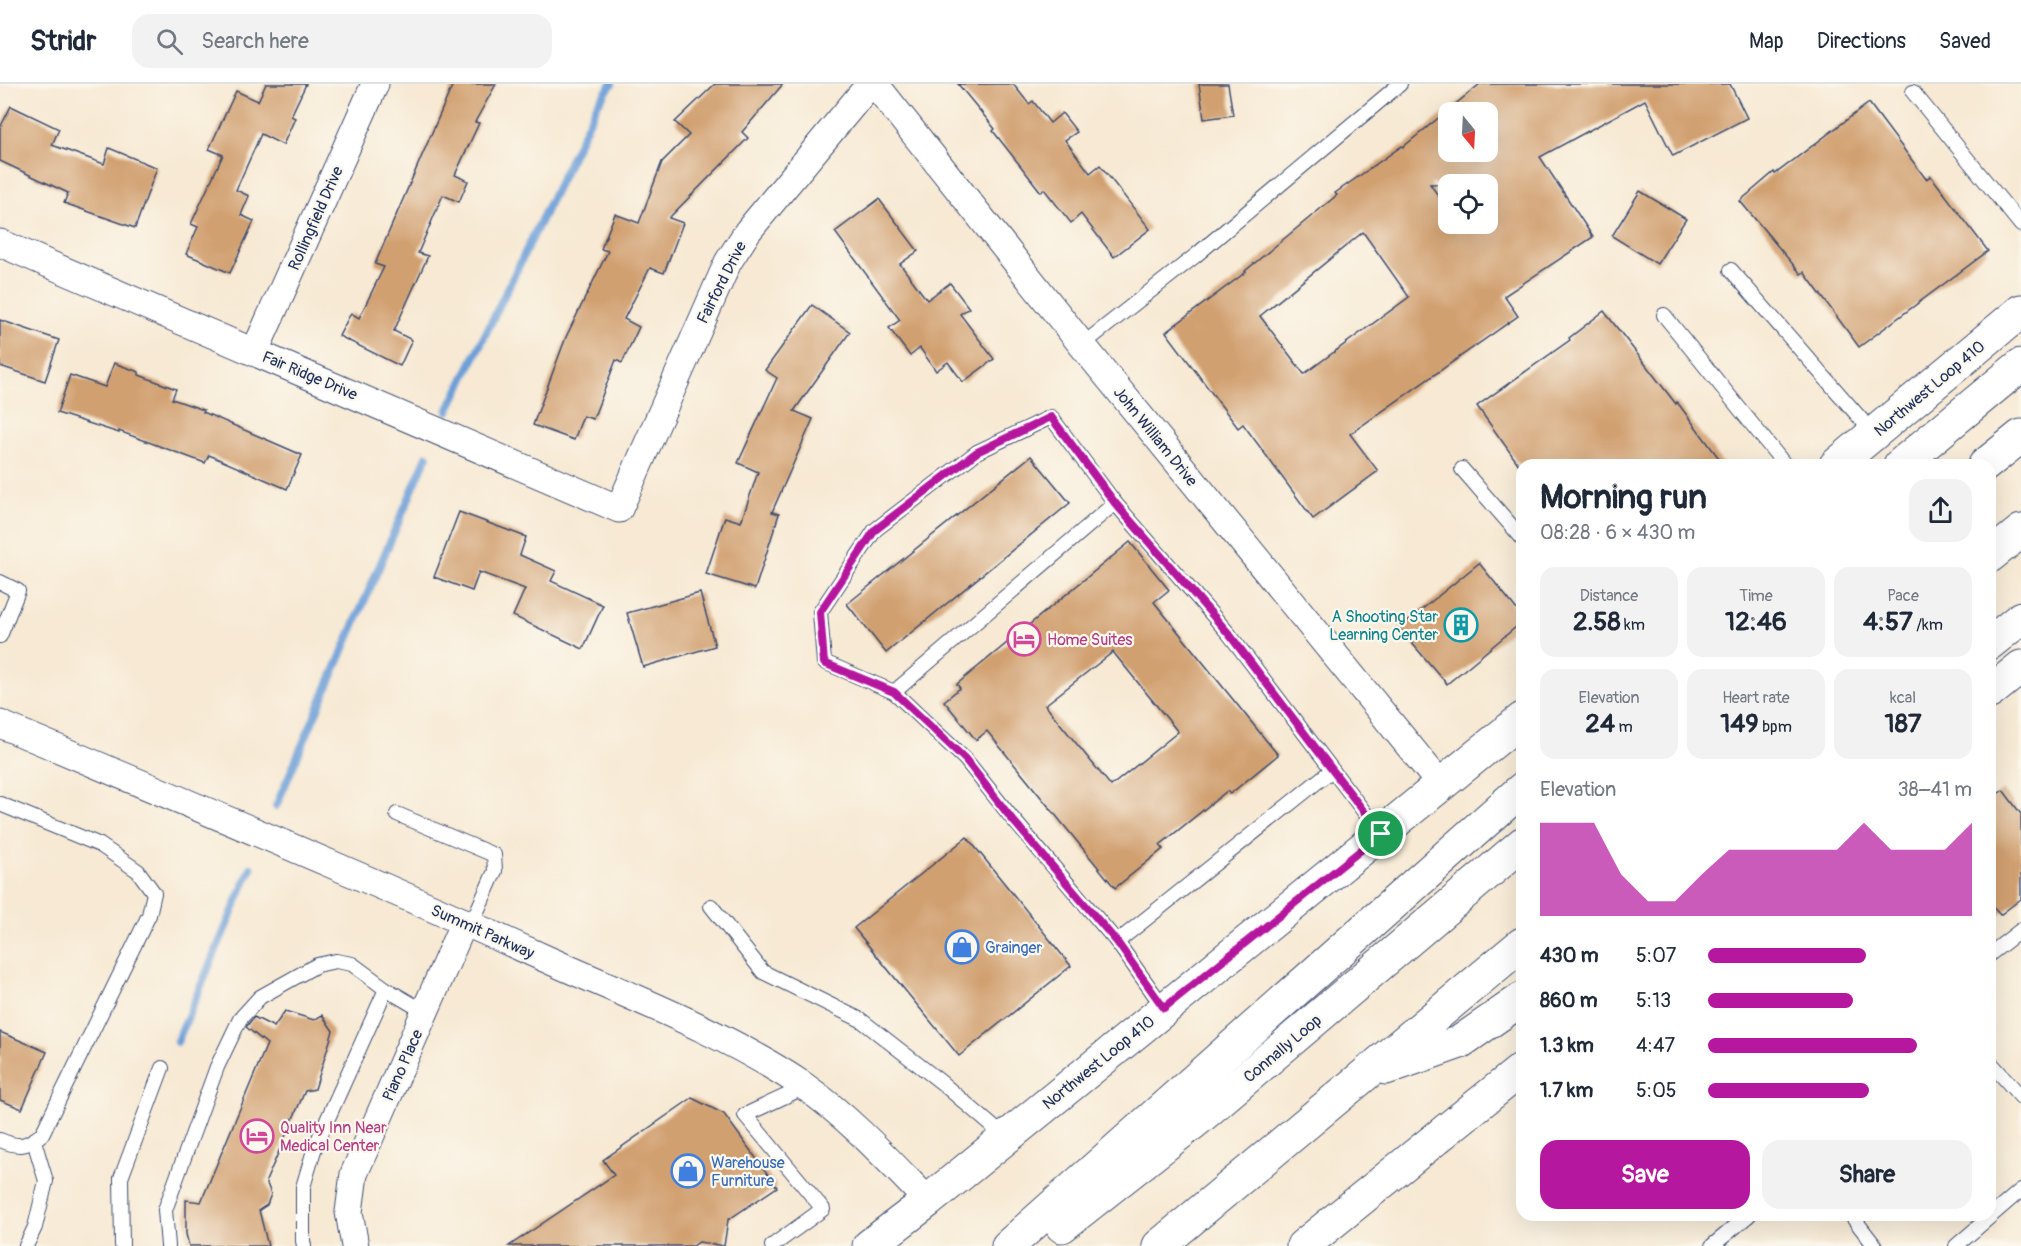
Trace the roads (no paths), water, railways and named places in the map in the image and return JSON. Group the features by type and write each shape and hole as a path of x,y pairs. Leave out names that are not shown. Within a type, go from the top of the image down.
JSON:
{"main road":[{"name":"Northwest Loop 410","path":"1843,459 2021,311"},
{"path":"1907,459 2021,365"},
{"path":"1992,459 2021,436"},
{"path":"1996,551 2021,531"},
{"path":"1996,638 2021,618"},
{"name":"Northwest Loop 410","path":"869,1246 928,1201 1516,724"},
{"path":"1008,1246 1516,794"},
{"name":"Connally Loop","path":"1036,1246 1198,1119 1516,849"},
{"path":"1159,1246 1516,949"},
{"path":"1365,1076 1460,1042 1516,1003"},
{"path":"1317,1242 1516,1074"}],"street":[{"name":"Rollingfield Drive","path":"255,351 375,84"},
{"name":"Fairford Drive","path":"619,509 728,262 748,231 870,84"},
{"name":"John William Drive","path":"875,84 1082,345 1441,785"},
{"name":"Fair Ridge Drive","path":"0,243 619,509"},
{"name":"Summit Parkway","path":"0,724 468,923 754,1055 805,1087 852,1125 928,1201"},
{"name":"Piano Place","path":"355,1246 349,1212 354,1174 425,1012 468,923"}],"lane":[{"path":"1082,345 1195,256 1400,84"},
{"path":"1913,92 2021,225"},
{"path":"1731,270 1874,434"},
{"path":"1664,315 1780,459"},
{"path":"1164,1008 1117,942 1011,818 965,759 894,692 824,663 820,612 875,530 977,452 1051,417 1115,503 1229,634 1381,834"},
{"path":"1462,469 1516,531"},
{"path":"894,692 1115,503"},
{"path":"0,582 18,591 0,636"},
{"path":"1117,942 1332,770"},
{"path":"0,804 100,845 138,871 154,892 149,915 42,1134 34,1141 16,1147 0,1140"},
{"path":"397,814 494,855 495,871 468,923"},
{"path":"711,906 763,972 861,1020 942,1083 1005,1137"},
{"path":"1996,949 2021,930"},
{"path":"168,1246 165,1210 217,1067 240,1019 260,997 317,965 336,961 352,964 386,989 425,1012"},
{"path":"304,1246 303,1187 315,1147 386,989"},
{"path":"122,1246 121,1178 162,1068"},
{"path":"1996,1069 2021,1097"},
{"path":"772,1246 823,1209 745,1115 805,1087"},
{"path":"26,1246 35,1227 46,1181 34,1141"},
{"path":"1996,1213 2021,1190"},
{"path":"1712,1246 1742,1221"},
{"path":"1856,1221 1875,1246"},
{"path":"1963,1244 1988,1221"}],"waterway":[{"path":"448,411 598,103 612,84"},
{"path":"276,806 427,456"},
{"path":"177,1042 251,868"}],"place":[{"name":"A Shooting Star Learning Center","path":"1461,625"},
{"name":"Home Suites","path":"1024,639"},
{"name":"Grainger","path":"962,947"},
{"name":"Quality Inn Near Medical Center","path":"257,1136"},
{"name":"Warehouse Furniture","path":"688,1171"}]}
